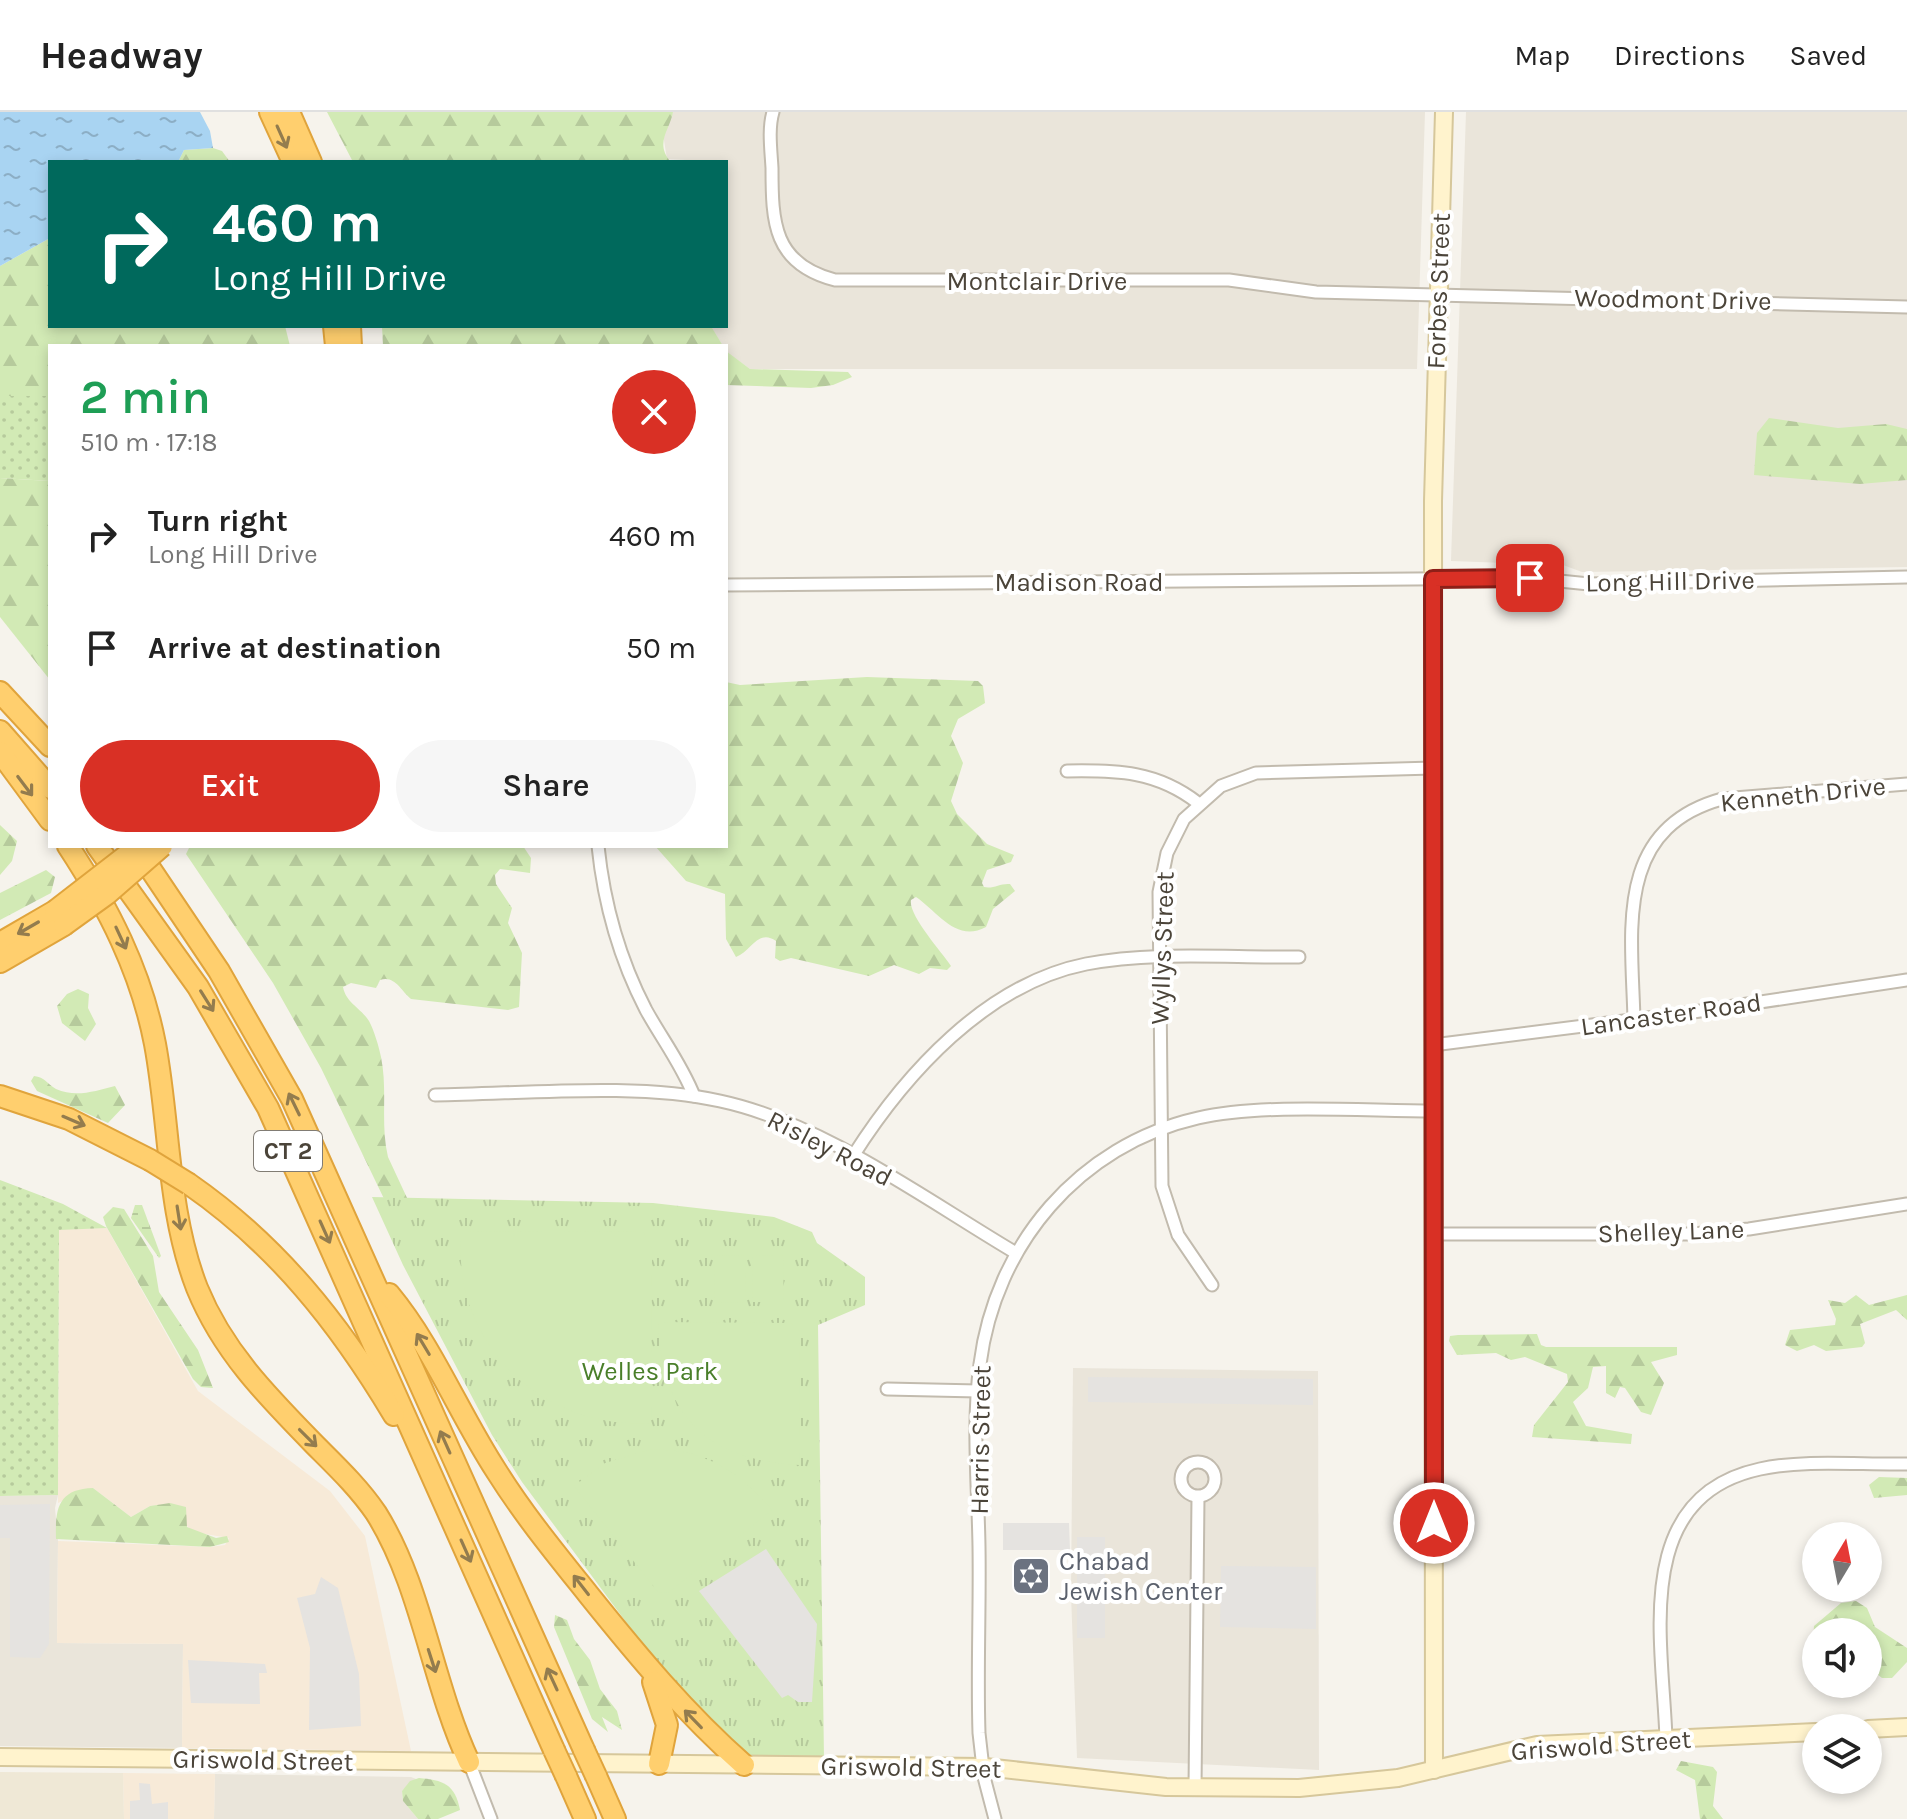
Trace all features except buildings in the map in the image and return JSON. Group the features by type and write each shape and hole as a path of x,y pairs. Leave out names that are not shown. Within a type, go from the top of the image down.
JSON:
{"highway":[{"path":"270,112 292,160"},
{"path":"289,112 310,160"},
{"path":"0,692 48,744"},
{"path":"0,731 48,786"},
{"path":"0,752 48,817"},
{"path":"69,848 118,931 145,1005 155,1043 182,1237 204,1305 244,1371 356,1487 383,1526 401,1568 455,1730 469,1762"},
{"name":"CT 2","path":"98,848 193,980 253,1079 295,1165 585,1819"},
{"path":"0,962 60,918 135,848"},
{"name":"CT 2","path":"138,848 219,971 267,1052 308,1132 615,1819"},
{"path":"0,943 60,918 119,885 160,848"},
{"path":"0,1096 69,1119 150,1160 189,1184 251,1232 322,1306 359,1357 435,1480"},
{"path":"372,1277 410,1323 511,1493 647,1668 698,1724 744,1765"},
{"path":"647,1668 667,1721 666,1741 659,1764"}],"main road":[{"name":"Forbes Street","path":"1434,1770 1433,470 1444,112"},
{"path":"1882,1728 1907,1727"},
{"name":"Griswold Street","path":"0,1757 983,1767 1195,1788 1336,1785 1434,1770 1523,1747 1802,1733"}],"street":[{"name":"Montclair Drive","path":"773,112 774,224 789,254 805,268 824,277 846,282 1229,280 1316,292 1438,293"},
{"name":"Woodmont Drive","path":"1438,293 1907,307"},
{"name":"Long Hill Drive","path":"1433,579 1530,578 1589,584 1907,577"},
{"name":"Madison Road","path":"728,585 1433,579"},
{"name":"Wyllys Street","path":"1212,1285 1184,1245 1168,1211 1161,1173 1159,892 1163,865 1177,829 1198,803 1232,780 1268,770 1433,768"},
{"path":"1067,771 1145,774 1172,785 1198,803"},
{"name":"Kenneth Drive","path":"1634,1020 1632,920 1635,885 1649,850 1675,821 1722,799 1907,784"},
{"path":"598,848 606,902 620,951 638,994 694,1096"},
{"path":"853,1156 885,1110 925,1064 1004,998 1042,978 1082,965 1159,959 1299,957"},
{"name":"Lancaster Road","path":"1433,1045 1634,1020 1907,980"},
{"name":"Risley Road","path":"435,1095 644,1093 694,1096 766,1113 853,1156 1016,1253"},
{"name":"Harris Street","path":"995,1819 983,1767 978,1719 978,1391 988,1321 1016,1253 1041,1216 1073,1182 1123,1147 1160,1129 1199,1118 1240,1112 1434,1111"},
{"name":"Shelley Lane","path":"1434,1234 1692,1234 1749,1229 1907,1204"},
{"path":"887,1389 978,1391"},
{"path":"1666,1739 1662,1574 1675,1532 1693,1506 1717,1486 1759,1469 1907,1464"},
{"path":"1195,1788 1198,1497"},
{"path":"469,1762 491,1819"}],"shaded area":[{"path":"673,112 1425,112 1417,369 750,369 728,353 728,344 721,344 712,328 728,328 728,160 667,159 663,134"},
{"path":"1466,112 1907,112 1907,567 1582,572 1563,565 1451,561"},
{"path":"107,1228 198,1391 330,1491 365,1536 411,1751 182,1748 183,1644 57,1643 58,1541 210,1547 225,1545 229,1538 193,1532 185,1524 186,1508 170,1504 150,1506 131,1517 93,1488 58,1503 59,1229"},
{"path":"1073,1368 1318,1371 1319,1770 1077,1758 1071,1594"},
{"path":"1088,1377 1313,1379 1313,1405 1088,1402"},
{"path":"58,1495 55,1508 58,1541 57,1643 183,1644 182,1748 0,1746 0,1496"},
{"path":"50,1504 49,1644 40,1658 10,1657 10,1538 0,1538 0,1505"},
{"path":"1003,1523 1069,1523 1070,1550 1003,1550"},
{"path":"1077,1537 1105,1537 1105,1638 1077,1638"},
{"path":"766,1549 817,1624 812,1702 798,1702 788,1695 782,1698 699,1591"},
{"path":"1221,1566 1316,1567 1316,1629 1220,1627"},
{"path":"321,1577 338,1588 359,1674 361,1726 309,1730 310,1648 297,1598 315,1594"},
{"path":"188,1660 265,1664 267,1673 259,1673 260,1704 191,1703"},
{"path":"0,1772 123,1773 124,1819 0,1819"},
{"path":"123,1773 215,1774 214,1819 124,1819"},
{"path":"215,1774 411,1777 416,1779 402,1791 403,1801 418,1819 214,1819"},
{"path":"139,1783 150,1784 152,1804 168,1802 168,1819 130,1819 130,1801 140,1800"}],"green space":[{"path":"327,112 673,112 663,143 670,160 352,160"},
{"path":"213,148 222,151 229,160 179,160 184,150"},
{"path":"48,239 48,328 286,328 290,344 48,344 48,396 0,396 0,266"},
{"path":"382,328 712,328 722,344 383,344"},
{"path":"728,352 750,369 848,372 852,377 833,385 811,388 728,385"},
{"path":"0,396 48,396 48,481 0,478"},
{"path":"1769,418 1838,428 1886,424 1907,429 1907,480 1860,484 1754,475 1757,433"},
{"path":"0,478 48,481 48,677 0,617"},
{"path":"867,677 978,681 983,686 985,703 958,719 951,736 963,763 951,801 957,814 987,844 1014,855 1011,862 987,870 982,883 984,887 1010,884 1015,891 993,909 986,927 975,931 956,928 916,897 911,900 911,907 920,924 951,966 947,970 930,968 919,974 894,965 869,976 791,958 780,961 775,958 776,941 764,937 736,957 726,939 725,894 686,881 657,848 728,848 728,682 740,685"},
{"path":"0,825 17,841 12,861 0,875"},
{"path":"189,848 524,848 531,858 530,873 500,869 495,875 496,884 512,908 508,923 522,953 519,1007 508,1010 411,999 394,982 385,979 380,980 376,988 351,983 343,987 347,997 369,1021 379,1048 388,1157 474,1342 428,1290 321,1068 273,983 186,854"},
{"path":"46,870 55,877 51,893 0,920 0,893"},
{"path":"78,989 89,994 88,1008 96,1024 85,1041 62,1023 57,1006 67,994"},
{"path":"34,1076 56,1089 71,1093 115,1086 125,1105 108,1123 37,1091 31,1081"},
{"path":"0,1180 63,1204 107,1228 59,1230 58,1495 0,1496"},
{"name":"Welles Park","path":"372,1197 653,1203 774,1217 812,1232 817,1243 865,1277 865,1305 818,1325 824,1759 745,1758 675,1688 522,1482 492,1435 403,1265"},
{"path":"135,1205 142,1205 161,1256 159,1258 131,1218"},
{"path":"113,1207 124,1209 153,1256 159,1292 198,1350 213,1388 201,1387 193,1379 106,1226 103,1217"},
{"path":"460,1231 643,1232 652,1248 651,1423 591,1417 537,1393 514,1375 479,1327 467,1298 461,1265"},
{"path":"715,1255 746,1256 745,1303 714,1302"},
{"path":"753,1255 784,1256 783,1302 752,1302"},
{"path":"1856,1295 1869,1305 1907,1295 1907,1320 1896,1310 1860,1324 1865,1343 1862,1347 1826,1351 1814,1345 1797,1351 1785,1345 1790,1330 1835,1325 1836,1319 1828,1300 1845,1303"},
{"path":"658,1322 791,1323 800,1331 799,1465 738,1454 714,1442 695,1426 679,1407 668,1383"},
{"path":"1537,1334 1541,1345 1546,1347 1677,1347 1677,1355 1651,1362 1664,1383 1651,1415 1641,1412 1625,1388 1620,1387 1615,1398 1606,1393 1606,1366 1593,1367 1588,1388 1573,1402 1586,1426 1632,1434 1631,1444 1532,1437 1534,1425 1568,1382 1567,1374 1525,1357 1511,1360 1496,1353 1457,1355 1449,1341 1450,1336 1458,1335"},
{"path":"649,1450 686,1453 718,1464 746,1484 772,1510 668,1593 658,1592 574,1486 605,1463"},
{"path":"1879,1477 1907,1478 1907,1495 1874,1498 1869,1485"},
{"path":"93,1488 131,1517 150,1506 170,1503 186,1507 187,1527 216,1538 227,1536 229,1542 210,1547 56,1539 56,1519 61,1503 72,1492"},
{"path":"1858,1602 1867,1608 1871,1618 1823,1618 1841,1603"},
{"path":"555,1615 567,1620 574,1639 590,1660 600,1689 617,1711 622,1730 602,1717 608,1732 592,1719 554,1627"},
{"path":"1882,1632 1907,1648 1907,1662 1892,1678 1882,1678"},
{"path":"1681,1761 1713,1767 1717,1772 1713,1806 1723,1819 1700,1819 1695,1780 1676,1770"},
{"path":"419,1778 447,1785 455,1794 460,1810 438,1819 418,1819 403,1801 402,1791 410,1781"}],"water":[{"path":"0,112 200,112 210,131 213,148 184,150 179,160 48,160 48,239 0,266"}],"place":[{"name":"Chabad Jewish Center","path":"1031,1576"}],"route":[{"path":"1434,1523 1433,579 1530,578"}]}
